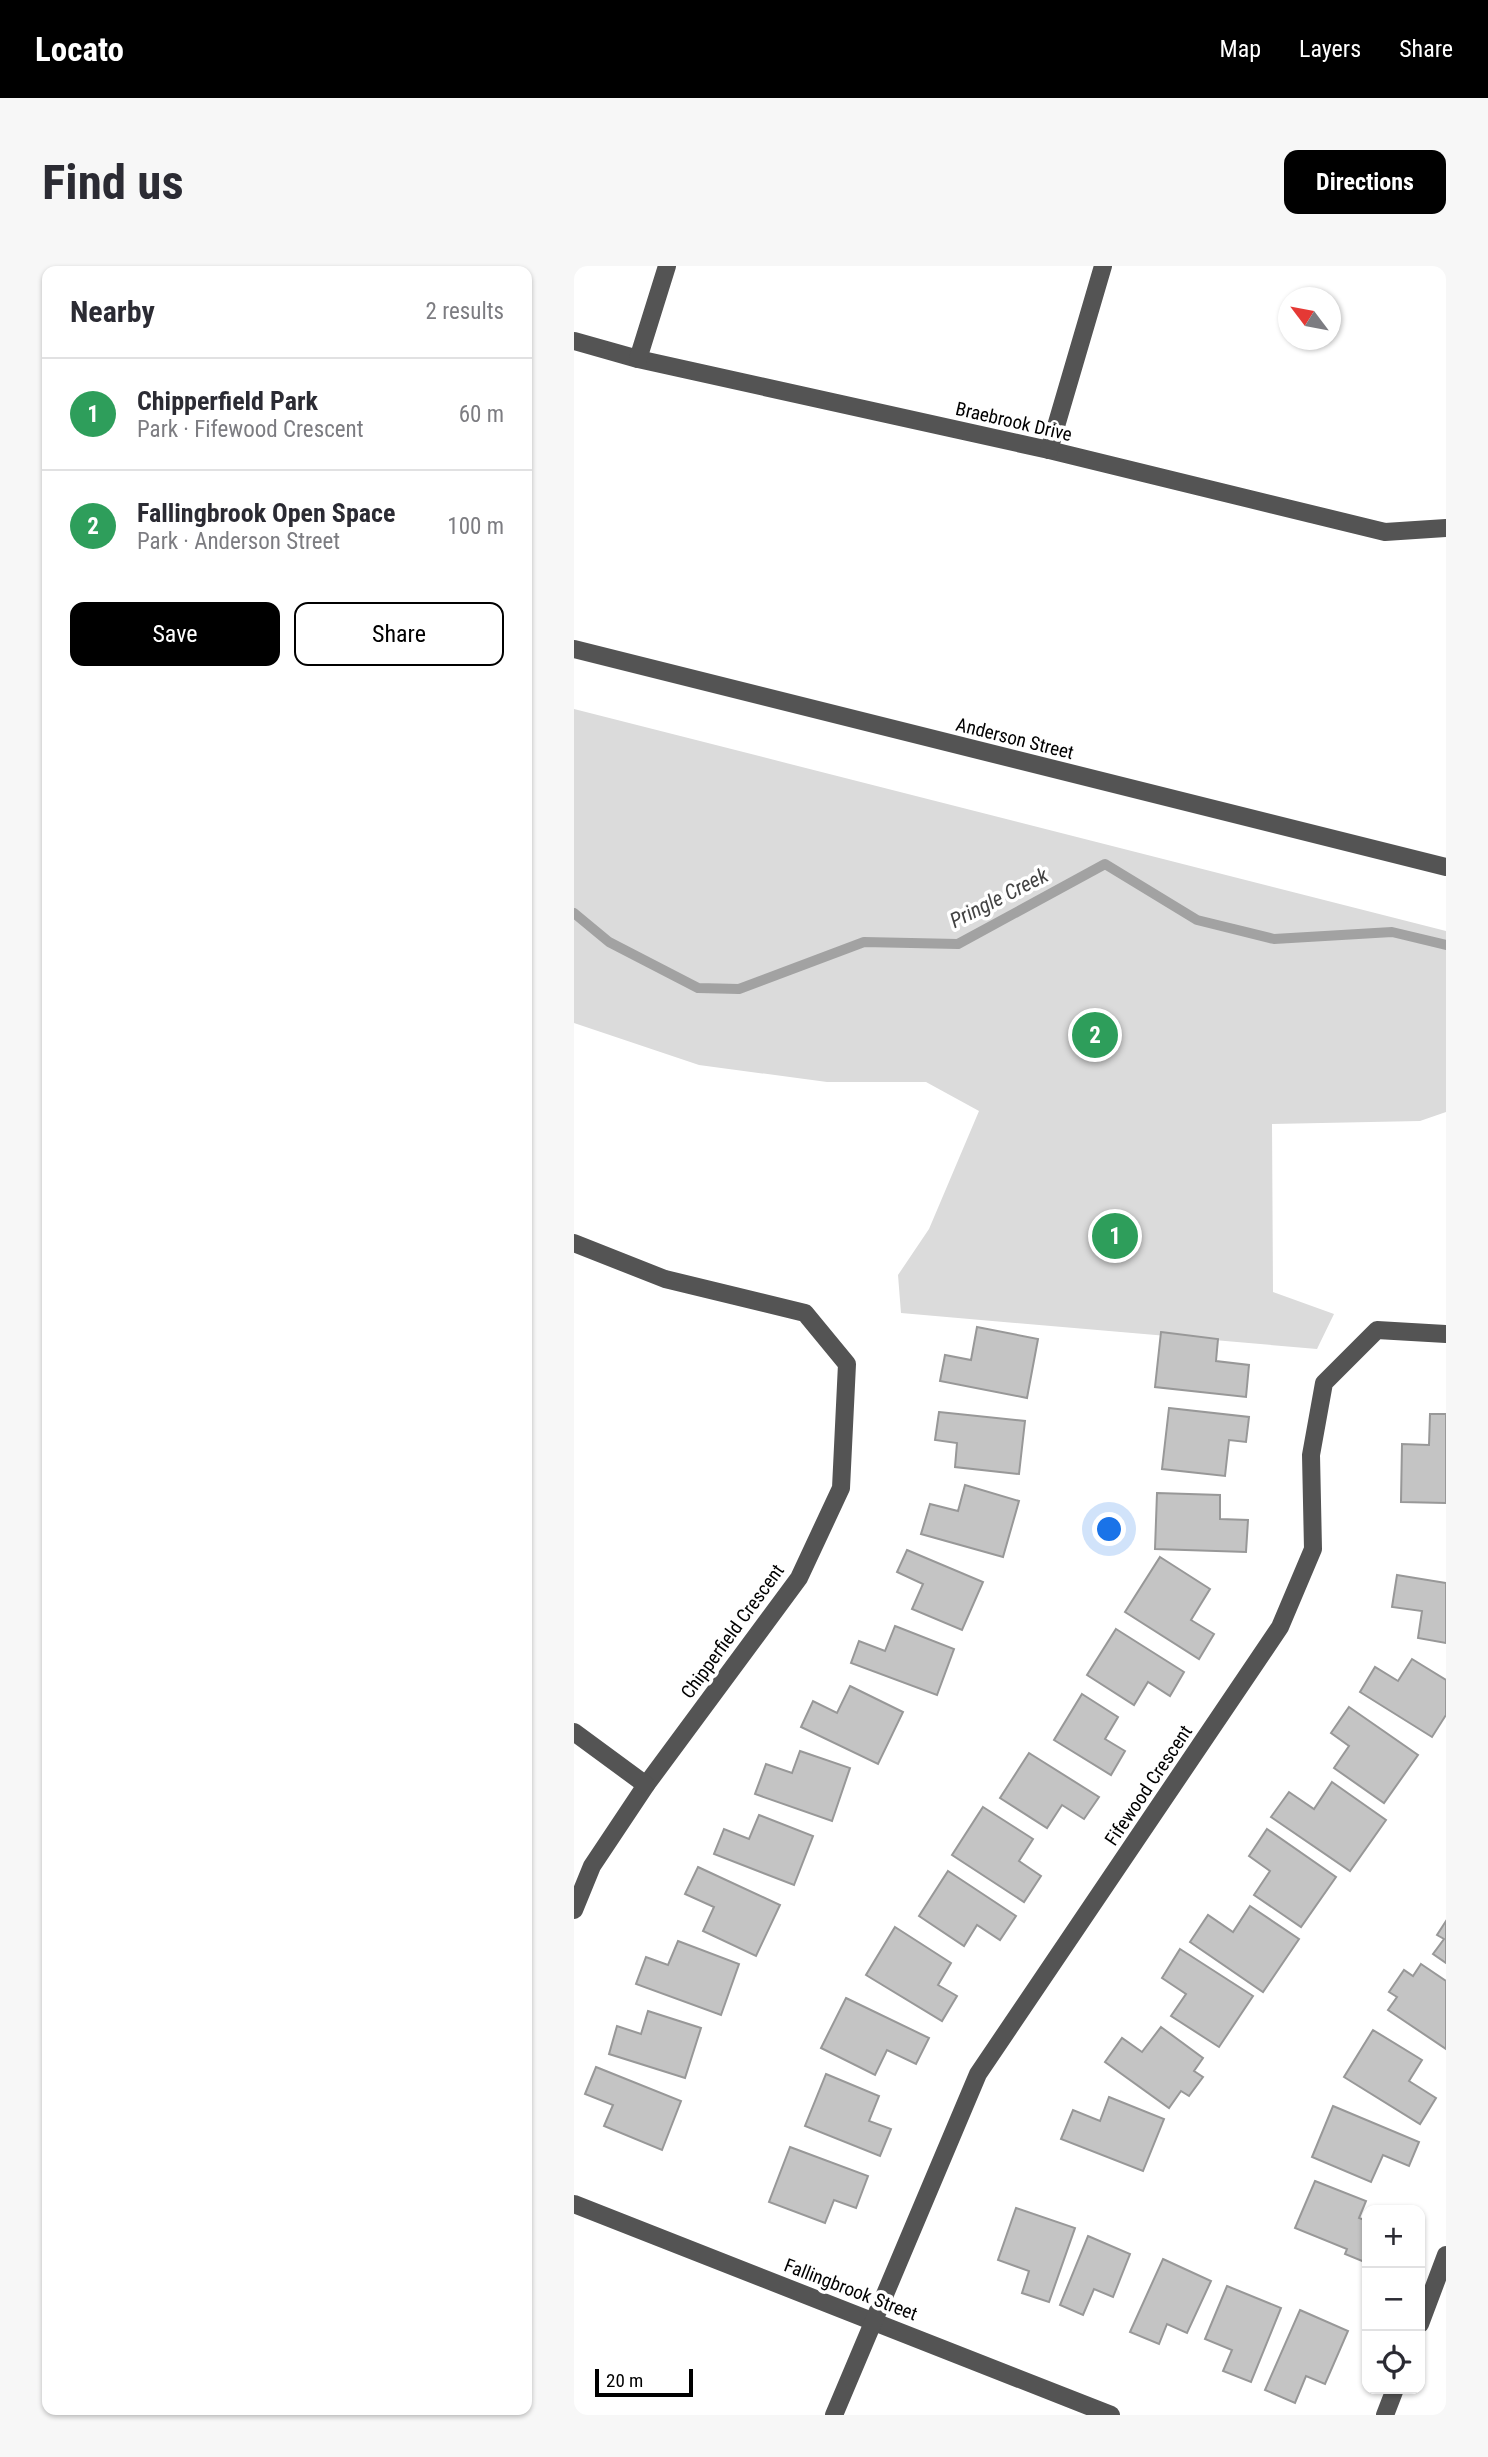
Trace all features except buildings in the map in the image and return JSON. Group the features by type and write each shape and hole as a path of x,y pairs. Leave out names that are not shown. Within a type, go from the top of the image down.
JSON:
{"street":[{"path":"638,359 667,266"},
{"path":"1049,450 1103,266"},
{"name":"Braebrook Drive","path":"574,341 638,359 1049,450 1385,532 1446,528"},
{"name":"Anderson Street","path":"574,649 1446,867"},
{"name":"Chipperfield Crescent","path":"574,1244 665,1279 805,1313 847,1364 841,1489 799,1577 646,1785 592,1866 574,1910"},
{"name":"Fifewood Crescent","path":"834,2415 978,2074 1280,1627 1313,1549 1311,1455 1324,1383 1377,1330 1446,1334"},
{"path":"574,1732 646,1785"},
{"name":"Fallingbrook Street","path":"574,2204 1111,2415"},
{"path":"1425,2311 1446,2255"},
{"path":"1385,2415 1393,2394"}],"shaded area":[{"path":"574,709 1446,931 1446,1112 1420,1121 1272,1124 1273,1292 1334,1314 1317,1349 901,1313 898,1275 929,1229 979,1111 926,1082 827,1082 699,1065 574,1023"}],"waterway":[{"name":"Pringle Creek","path":"574,913 609,942 698,988 739,989 864,942 958,944 1105,864 1197,920 1274,939 1392,932 1446,945"}],"place":[{"name":"Fallingbrook Open Space","path":"1095,1035"},
{"name":"Chipperfield Park","path":"1115,1236"}]}
